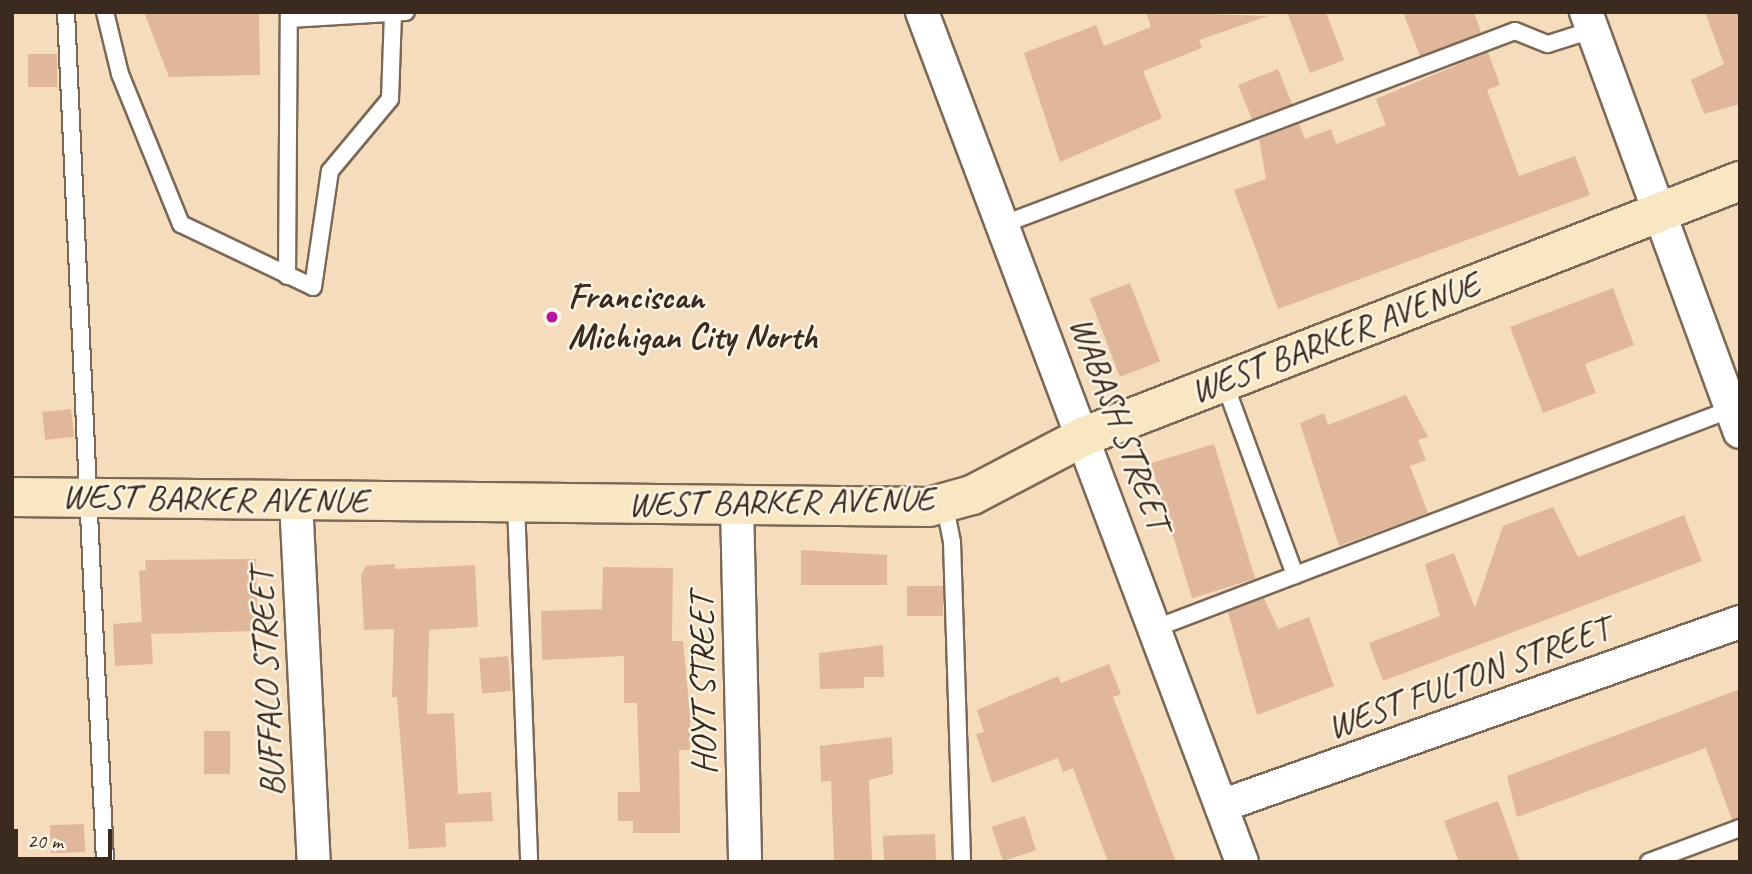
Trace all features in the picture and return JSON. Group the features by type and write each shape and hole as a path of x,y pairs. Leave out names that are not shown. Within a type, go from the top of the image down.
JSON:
{"street":[{"name":"WABASH STREET","path":"924,13 1085,436 1242,862"},
{"path":"1589,21 1658,213 1737,416"},
{"name":"WEST BARKER AVENUE","path":"12,497 737,505 944,502 1085,436 1740,181"},
{"name":"BUFFALO STREET","path":"296,500 314,862"},
{"name":"HOYT STREET","path":"737,505 745,862"},
{"name":"WEST FULTON STREET","path":"1222,806 1740,622"}],"lane":[{"path":"66,12 105,862"},
{"path":"105,12 120,74 181,224 288,276 313,287 330,170 390,99 397,13 289,16 288,276"},
{"path":"1004,225 1515,31 1548,44 1589,21"},
{"path":"1223,382 1295,575"},
{"path":"1156,628 1295,575 1737,416"},
{"path":"944,502 952,542 962,862"},
{"path":"516,503 529,862"},
{"path":"1649,862 1740,828"}],"building":[{"path":"144,12 259,12 260,75 169,77"},
{"path":"1146,12 1268,16 1199,40 1202,48 1143,71 1162,118 1060,162 1024,53 1096,25 1104,46 1151,27"},
{"path":"1287,12 1326,12 1344,60 1310,73"},
{"path":"1403,12 1474,12 1481,33 1420,56"},
{"path":"1705,12 1740,12 1740,104 1704,114 1691,80 1724,64"},
{"path":"1488,52 1500,85 1487,90 1519,176 1575,156 1590,195 1278,309 1234,190 1266,179 1259,139 1299,124 1305,139 1331,129 1336,144 1386,125 1376,99"},
{"path":"28,54 57,54 57,87 28,87"},
{"path":"1278,69 1292,104 1252,120 1238,85"},
{"path":"1130,283 1160,361 1120,377 1090,298"},
{"path":"1613,288 1634,345 1585,364 1596,393 1543,413 1510,327"},
{"path":"1406,395 1428,437 1418,440 1426,460 1410,466 1428,513 1339,546 1300,423 1324,413 1328,425"},
{"path":"71,409 74,437 45,440 42,412"},
{"path":"1214,444 1255,579 1192,598 1151,463"},
{"path":"1553,507 1578,557 1684,515 1702,561 1383,681 1369,643 1440,616 1425,564 1454,553 1475,608 1503,526"},
{"path":"801,550 887,555 887,585 801,585"},
{"path":"256,559 258,631 151,634 153,664 115,666 113,624 142,622 139,571 146,570 145,560"},
{"path":"395,564 395,569 475,565 478,627 429,630 427,714 454,713 458,794 491,792 493,821 445,823 446,847 409,849 397,697 392,697 394,629 364,630 361,575 366,566"},
{"path":"603,567 673,568 672,641 683,641 690,715 690,750 679,750 680,833 633,833 633,821 618,821 618,792 640,792 637,703 624,703 624,656 542,660 541,611 602,609"},
{"path":"907,586 943,586 943,616 907,616"},
{"path":"1264,598 1278,629 1309,617 1334,686 1257,715 1228,612"},
{"path":"883,645 884,677 864,677 864,688 820,689 819,653"},
{"path":"508,656 511,691 482,693 479,659"},
{"path":"1109,664 1121,694 1113,697 1176,862 1108,862 1073,768 1063,772 1058,758 992,783 976,734 984,732 977,710 1058,676 1061,683"},
{"path":"1740,689 1740,818 1732,820 1706,748 1517,817 1507,776"},
{"path":"204,731 230,731 230,774 204,774"},
{"path":"892,737 893,774 869,780 872,860 834,861 831,781 821,782 820,746"},
{"path":"1498,801 1520,862 1459,862 1444,821"},
{"path":"1025,816 1036,850 1003,861 992,827"},
{"path":"84,824 85,852 51,853 50,825"},
{"path":"935,834 936,862 884,862 883,836"}],"place":[{"name":"Franciscan Michigan City North","path":"552,317"}]}
